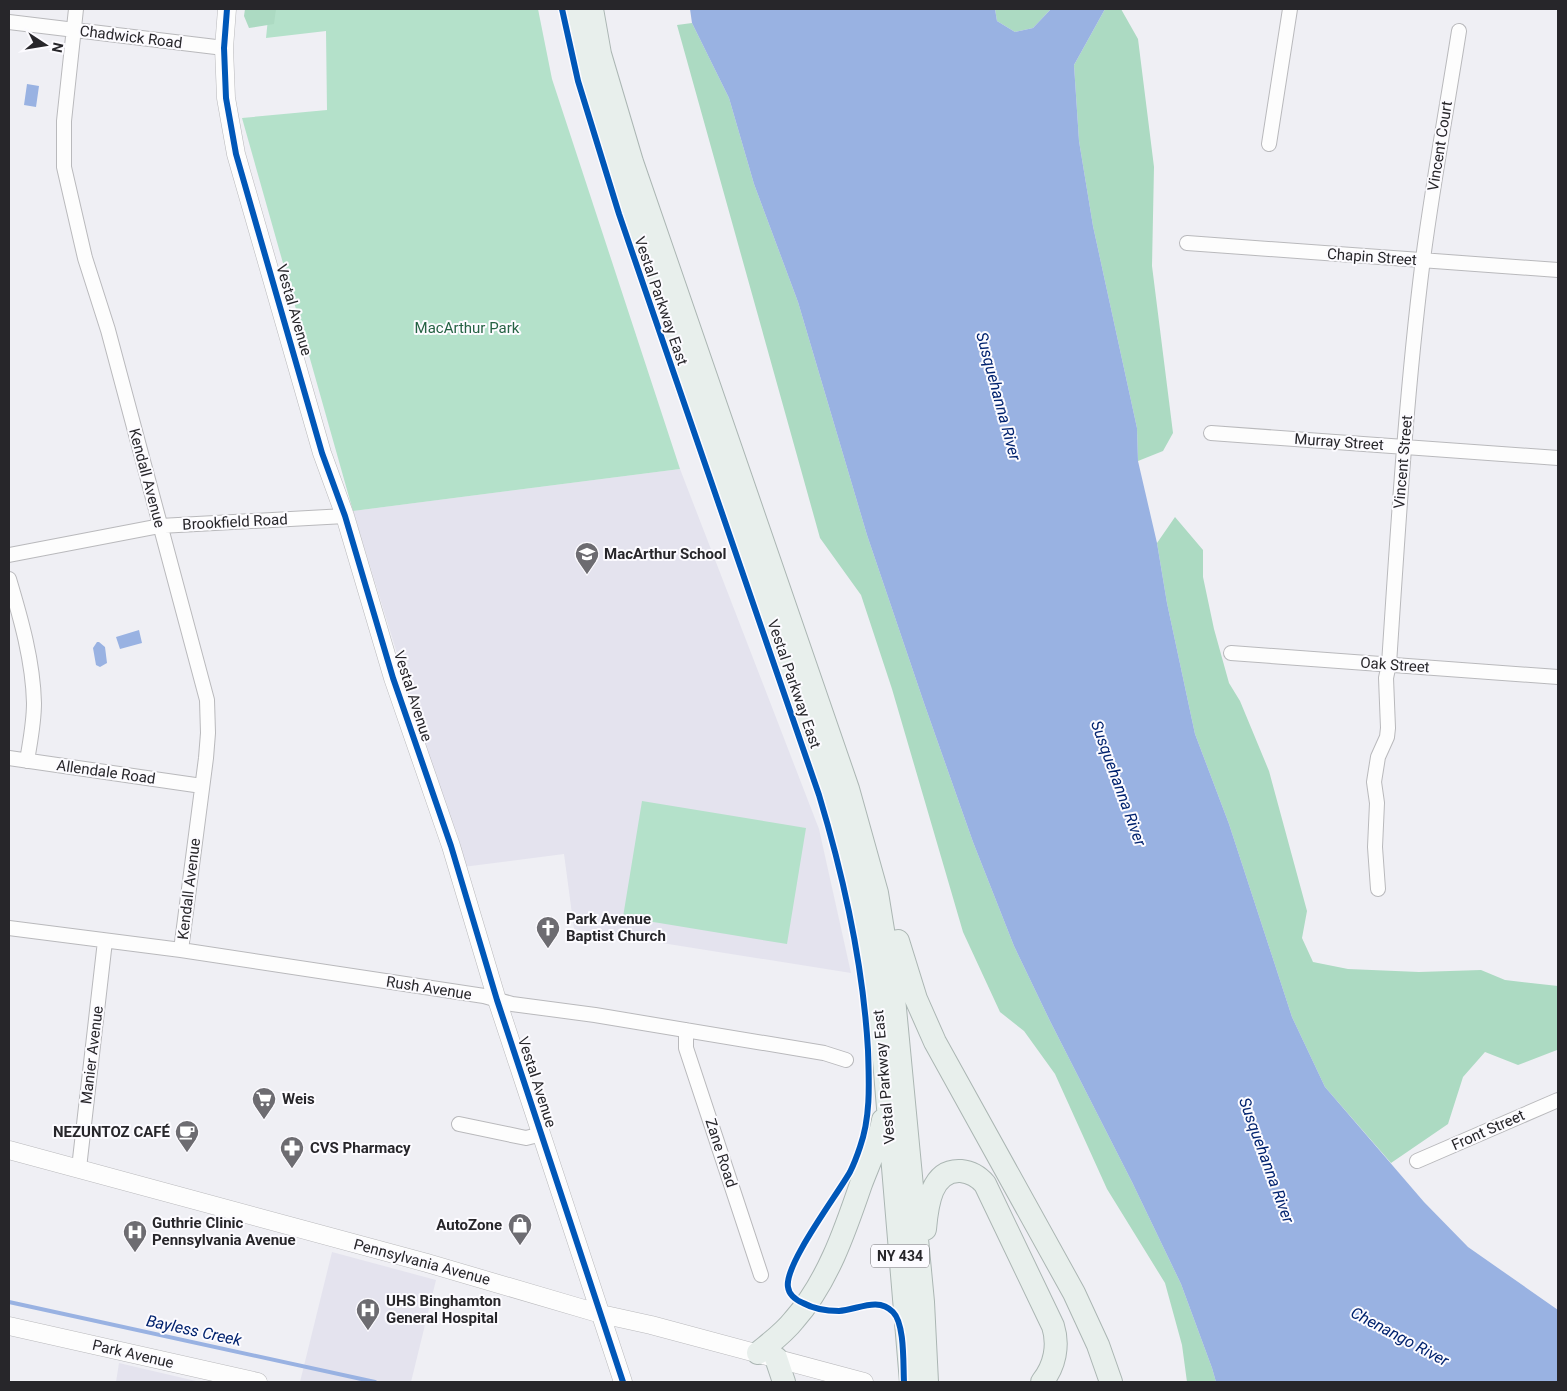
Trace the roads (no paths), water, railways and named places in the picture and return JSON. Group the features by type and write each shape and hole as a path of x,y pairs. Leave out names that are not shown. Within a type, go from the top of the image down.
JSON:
{"main road":[{"name":"Vestal Parkway East","path":"572,9 588,77 619,178 823,767 845,836 869,941 880,1021 911,1382"},
{"name":"Vestal Parkway East","path":"592,9 600,54 632,162 842,770 869,860 884,928 896,1013 923,1302 927,1382"},
{"path":"869,860 879,867 904,962 927,1025 949,1070 1074,1293 1098,1345 1111,1382"},
{"path":"784,1382 767,1356 781,1334 795,1320 809,1301 829,1265 849,1219 880,1132 885,1105 885,1074"},
{"path":"923,1302 926,1217 932,1191 939,1180 948,1173 958,1171 973,1174 983,1181 990,1192 1053,1326 1056,1336 1055,1354 1050,1370 1042,1382"}],"street":[{"name":"Kendall Avenue","path":"76,9 64,122 64,167 85,258 108,330 198,663 206,700 208,733 181,950"},
{"name":"Vestal Avenue","path":"227,9 224,48 226,98 236,154 322,453 345,516 393,678 451,846 497,1000 623,1382"},
{"path":"1268,144 1290,9"},
{"name":"Chadwick Road","path":"9,22 224,48"},
{"name":"Vincent Court","path":"1423,261 1432,193 1459,31"},
{"name":"Chapin Street","path":"1187,243 1558,270"},
{"name":"Vincent Street","path":"1378,889 1375,847 1377,802 1374,782 1378,757 1388,728 1386,678 1390,664 1404,447 1423,261"},
{"name":"Murray Street","path":"1210,433 1558,458"},
{"name":"Brookfield Road","path":"9,555 160,526 345,516"},
{"path":"9,579 21,619 31,669 34,704 27,761"},
{"name":"Oak Street","path":"1231,653 1558,677"},
{"name":"Allendale Road","path":"9,758 202,786"},
{"name":"Rush Avenue","path":"9,928 181,950 406,984 512,1004 686,1030 824,1054 846,1060"},
{"name":"Manier Avenue","path":"79,1168 105,941"},
{"name":"Zane Road","path":"686,1030 686,1048 761,1275"},
{"name":"Front Street","path":"1418,1161 1558,1100"},
{"path":"459,1124 526,1138 542,1134"},
{"name":"Pennsylvania Avenue","path":"9,1150 427,1263 601,1314 651,1325 864,1382"},
{"name":"Park Avenue","path":"9,1326 258,1382"}],"water":[{"path":"690,9 995,9 997,21 1015,32 1033,28 1051,9 1105,9 1074,65 1079,141 1093,226 1137,428 1138,461 1157,543 1167,603 1195,734 1229,824 1292,1017 1325,1087 1424,1202 1468,1247 1558,1310 1558,1382 1216,1382 1181,1284 1014,946 973,842 867,535 798,302 754,184 729,98 692,23"},
{"path":"27,84 39,86 36,107 24,105"},
{"path":"139,630 142,643 120,649 116,637"},
{"path":"97,642 105,647 107,663 100,667 96,665 93,648"}],"waterway":[{"name":"Bayless Creek","path":"9,1302 375,1382"}],"place":[{"name":"MacArthur School","path":"587,575"},
{"name":"Park Avenue Baptist Church","path":"548,949"},
{"name":"Weis","path":"264,1120"},
{"name":"NEZUNTOZ CAFÉ","path":"187,1153"},
{"name":"CVS Pharmacy","path":"292,1169"},
{"name":"AutoZone","path":"520,1246"},
{"name":"Guthrie Clinic Pennsylvania Avenue","path":"135,1253"},
{"name":"UHS Binghamton General Hospital","path":"368,1331"}],"park label":[{"name":"MacArthur Park","path":"467,328"}],"water label":[{"name":"Susquehanna River","path":"999,396"},
{"name":"Susquehanna River","path":"1119,783"},
{"name":"Susquehanna River","path":"1267,1160"},
{"name":"Chenango River","path":"1400,1336"}]}
